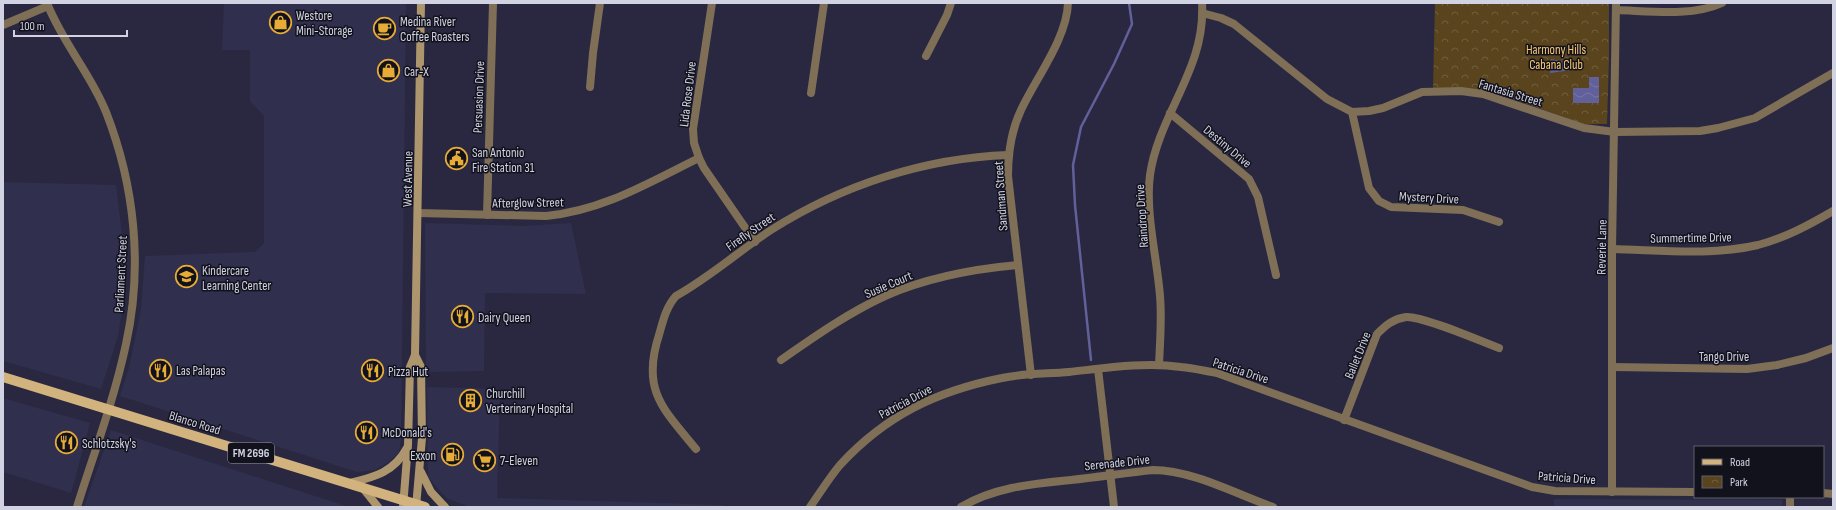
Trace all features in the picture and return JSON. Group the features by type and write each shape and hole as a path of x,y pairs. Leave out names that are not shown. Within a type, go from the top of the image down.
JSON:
{"main road":[{"name":"West Avenue","path":"404,504 408,445 410,367 415,355 421,3"},
{"name":"West Avenue","path":"415,355 421,367 422,438 419,506"},
{"name":"Blanco Road","path":"3,377 350,483 404,504 419,506"},
{"path":"350,483 372,477 388,470 400,460 408,445"},
{"path":"420,470 432,492 445,507"},
{"path":"362,487 378,507"}],"street":[{"name":"Persuasion Drive","path":"486,215 493,3"},
{"path":"590,87 592,53 600,3"},
{"name":"Lida Rose Drive","path":"712,3 693,129 694,143 698,158 755,242"},
{"path":"811,93 824,3"},
{"path":"926,56 947,15 951,3"},
{"name":"Sandman Street","path":"1031,375 1008,176 1008,155 1016,123 1060,36 1066,17 1068,3"},
{"name":"Raindrop Drive","path":"1159,365 1161,317 1160,295 1149,192 1152,162 1162,132 1194,60 1201,30 1202,3"},
{"path":"1616,7 1686,11 1708,8 1722,3"},
{"path":"3,25 48,4"},
{"name":"Parliament Street","path":"48,4 61,31 92,83 106,112 120,153 129,190 135,237 134,297 127,344 77,507"},
{"name":"Reverie Lane","path":"1612,492 1612,249 1616,7"},
{"name":"Fantasia Street","path":"1202,13 1221,18 1234,24 1327,100 1352,112 1369,112 1383,108 1422,92 1438,90 1483,94 1570,125 1615,132 1700,130 1737,124 1772,109 1833,73"},
{"name":"Mystery Drive","path":"1352,112 1369,188 1379,201 1392,207 1463,210 1499,222"},
{"name":"Destiny Drive","path":"1170,114 1249,179 1258,197 1276,275"},
{"name":"Firefly Street","path":"696,449 665,412 658,399 652,374 654,348 667,310 676,296 787,220 824,201 876,179 913,168 986,156 1008,155"},
{"name":"Afterglow Street","path":"418,213 546,216 582,211 616,199 698,158"},
{"name":"Summertime Drive","path":"1612,249 1713,251 1736,249 1780,238 1802,229 1833,211"},
{"name":"Susie Court","path":"781,360 846,316 885,296 938,278 998,267 1018,265"},
{"name":"Ballet Drive","path":"1344,420 1377,334 1385,325 1396,319 1407,317 1423,320 1499,348"},
{"name":"Tango Drive","path":"1612,367 1747,369 1799,360 1833,348"},
{"name":"Patricia Drive","path":"810,507 839,466 876,431 894,417 921,403 950,391 1004,378 1159,365 1217,373 1532,487 1555,491 1694,492"},
{"path":"1098,369 1114,507"},
{"name":"Serenade Drive","path":"961,507 988,494 1004,489 1111,475 1169,470 1190,476 1273,507"}],"shaded area":[{"path":"224,3 406,3 401,439 399,452 389,462 375,470 357,472 120,396 129,368 141,309 145,256 255,252 264,243 264,116 250,101 250,50 222,50"},
{"path":"3,182 116,185 124,252 125,291 118,336 101,389 3,361"},
{"path":"425,223 523,226 571,223 586,294 485,293 484,371 426,372"},
{"path":"427,387 500,389 497,498 723,505 723,507 470,507 446,498 428,477"},
{"path":"3,398 90,423 71,493 3,472"},
{"path":"111,430 349,507 84,507"},
{"path":"1554,499 1782,500 1782,507 1554,507"}],"green space":[{"name":"Harmony Hills Cabana Club","path":"1435,3 1609,3 1607,124 1583,124 1496,93 1476,89 1433,88"}],"water":[{"path":"1551,59 1571,63 1571,70 1550,73"},
{"path":"1589,77 1599,77 1599,103 1573,103 1573,88 1589,88"}],"waterway":[{"path":"1091,360 1075,205 1073,165 1081,127 1114,64 1132,24 1129,3"}],"place":[{"name":"Westore Mini-Storage","path":"281,22"},
{"name":"Medina River Coffee Roasters","path":"385,28"},
{"name":"Car-X","path":"388,71"},
{"name":"San Antonio Fire Station 31","path":"456,159"},
{"name":"Kindercare Learning Center","path":"187,277"},
{"name":"Dairy Queen","path":"463,317"},
{"name":"Las Palapas","path":"160,370"},
{"name":"Pizza Hut","path":"372,371"},
{"name":"Churchill Verterinary Hospital","path":"470,400"},
{"name":"McDonald's","path":"366,432"},
{"name":"Schlotzsky's","path":"66,443"},
{"name":"Exxon","path":"452,455"},
{"name":"7-Eleven","path":"485,460"}]}
